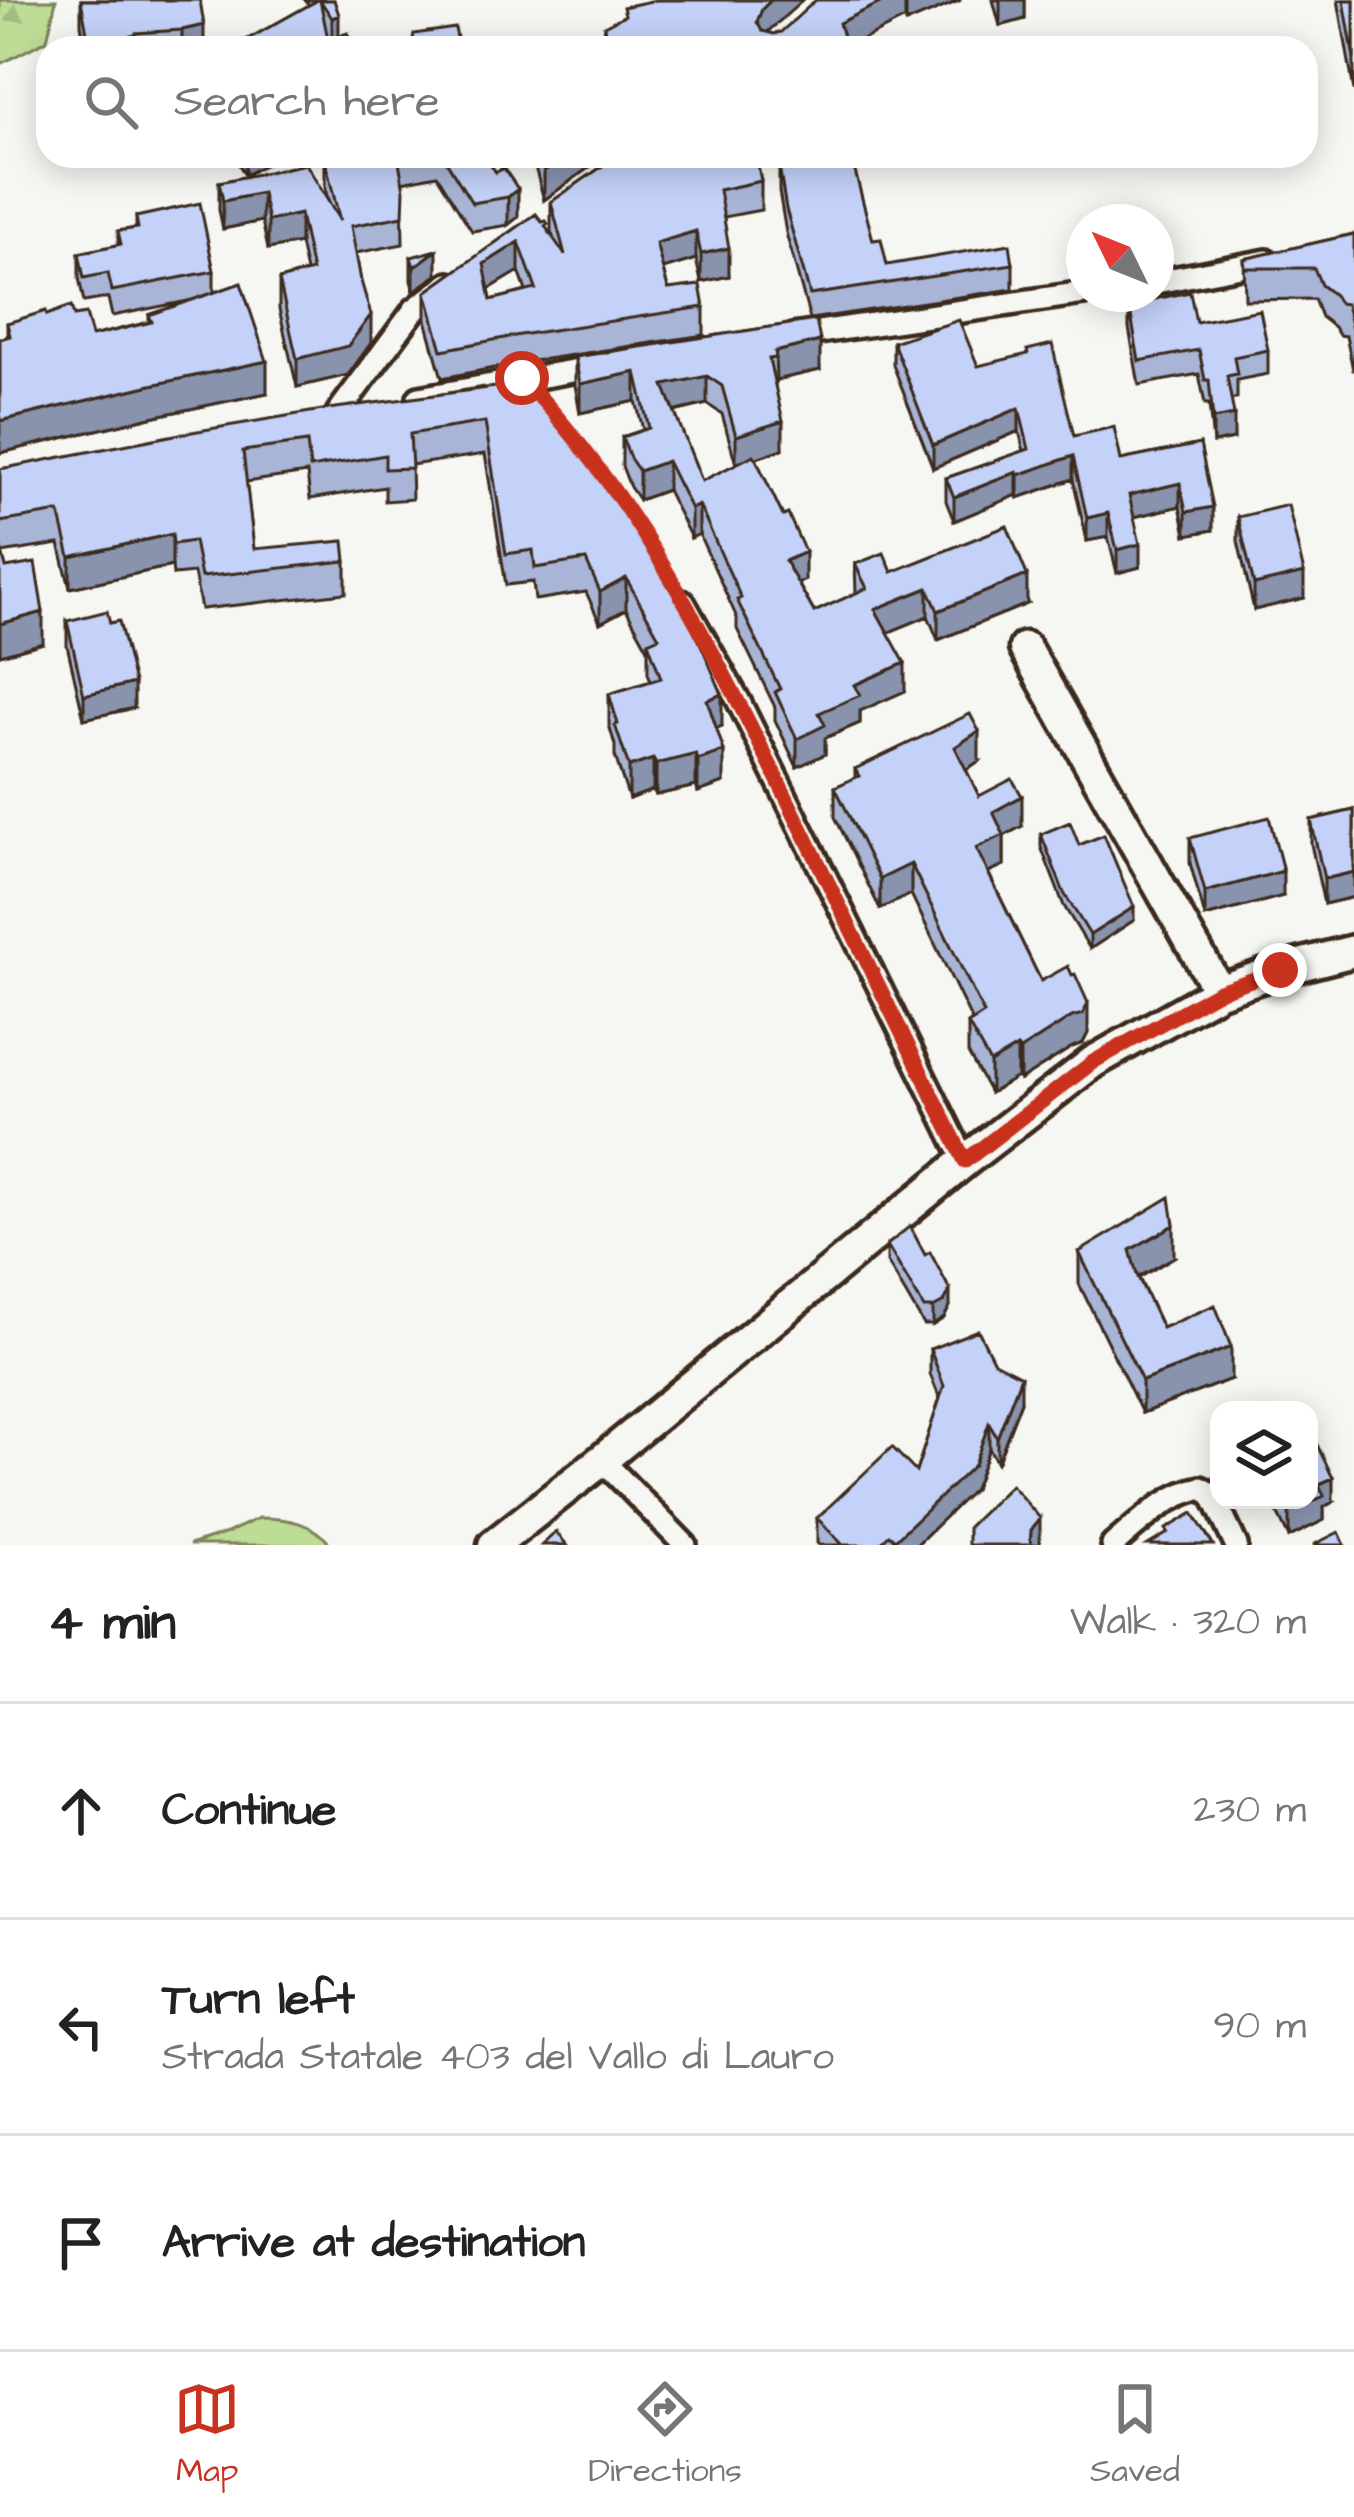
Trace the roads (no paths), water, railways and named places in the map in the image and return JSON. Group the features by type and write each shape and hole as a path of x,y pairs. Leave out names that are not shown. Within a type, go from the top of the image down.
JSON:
{"main road":[{"path":"1025,648 1219,991"},
{"path":"494,1545 1093,1062 1219,991 1354,951"}],"street":[{"path":"1174,279 1288,257"},
{"path":"361,408 327,415 415,309 469,270"},
{"path":"764,340 1066,296"},
{"path":"407,400 529,385 632,361"},
{"path":"669,578 738,700 965,1161"},
{"path":"602,1460 685,1545"},
{"path":"1113,1545 1148,1515 1201,1488 1212,1494 1236,1545"}]}
